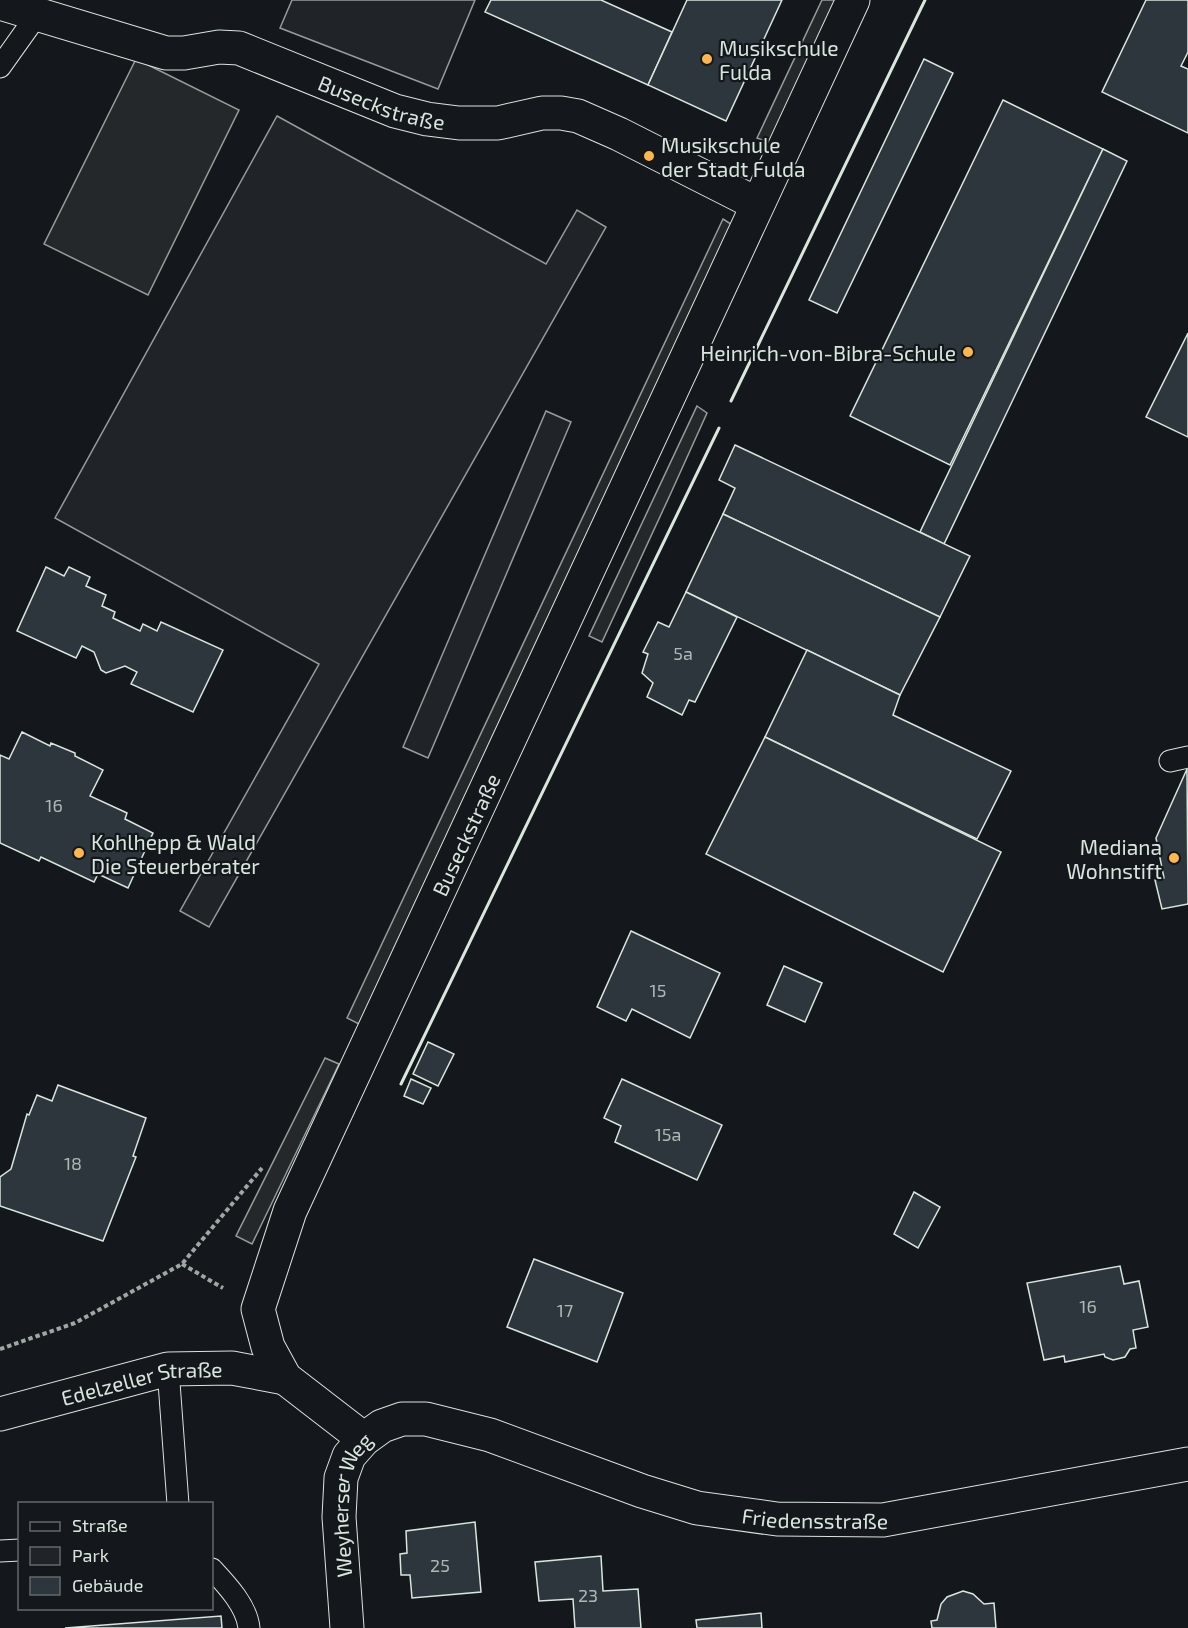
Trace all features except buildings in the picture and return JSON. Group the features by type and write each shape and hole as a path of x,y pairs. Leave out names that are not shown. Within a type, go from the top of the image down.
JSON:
{"street":[{"name":"Buseckstraße","path":"364,1439 285,1378 268,1347 258,1309 290,1210 853,0"},
{"name":"Buseckstraße","path":"0,3 166,52 184,53 219,46 255,52 361,98 427,119 459,123 498,123 542,113 578,116 619,134 757,204"},
{"name":"Edelzeller Straße","path":"0,1414 168,1369 232,1368 285,1378"},
{"name":"Weyherser Weg","path":"347,1628 339,1517 341,1478 349,1456 364,1439 382,1426 402,1419 426,1419 449,1424"},
{"name":"Friedensstraße","path":"449,1424 697,1508 777,1519 883,1520 1188,1464"}],"lane":[{"path":"0,67 37,15"},
{"path":"168,1369 178,1502"},
{"path":"0,1551 18,1550"},
{"path":"213,1570 229,1588 248,1621 249,1628"}],"path":[{"path":"0,1349 75,1323 182,1264 268,1162"},
{"path":"182,1264 227,1291"}],"green space":[{"path":"292,0 475,0 438,89 280,28"},
{"path":"277,116 546,264 577,210 606,227 209,927 180,911 319,664 55,518"},
{"path":"546,411 571,422 428,758 403,747"}],"shaded area":[{"path":"822,0 838,0 771,143 757,138"},
{"path":"136,59 239,110 148,295 44,244"},
{"path":"723,219 734,226 361,1025 347,1018"},
{"path":"697,406 707,413 602,642 589,636"},
{"path":"325,1058 339,1064 252,1244 236,1236"}],"wall":[{"path":"731,401 925,0"},
{"path":"401,1084 719,428"}],"place":[{"name":"Musikschule Fulda","path":"707,59"},
{"name":"Musikschule der Stadt Fulda","path":"649,156"},
{"name":"Heinrich-von-Bibra-Schule","path":"968,352"},
{"name":"Kohlhepp & Wald Die Steuerberater","path":"79,853"},
{"name":"Mediana Wohnstift","path":"1174,858"}]}
